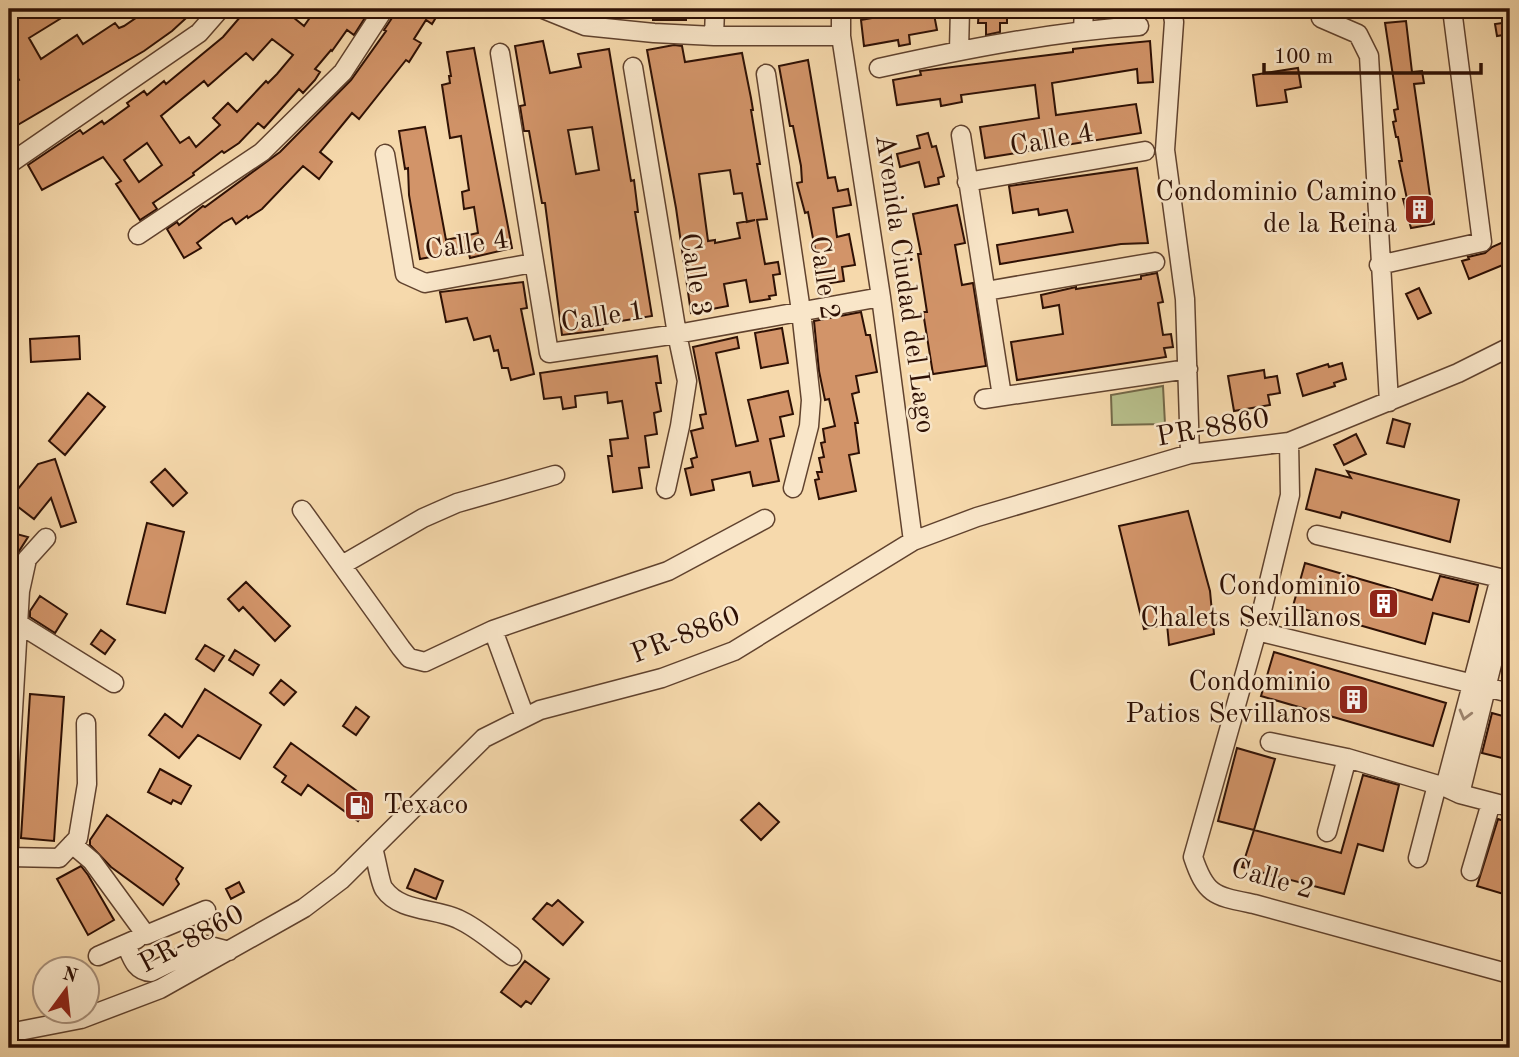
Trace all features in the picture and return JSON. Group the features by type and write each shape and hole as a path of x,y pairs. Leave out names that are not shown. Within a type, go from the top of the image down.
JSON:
{"street":[{"path":"9,164 199,33 220,9"},
{"path":"138,235 262,152 343,72 384,9"},
{"path":"543,9 654,33 841,36"},
{"path":"715,9 715,36"},
{"name":"Avenida Ciudad del Lago","path":"841,9 841,36 881,297 913,541"},
{"path":"959,50 960,9"},
{"path":"1083,30 1084,9"},
{"path":"1172,9 1174,22 1164,150 1185,299 1190,454"},
{"path":"1380,265 1482,242 1452,9"},
{"path":"1321,18 1358,34 1368,56 1388,402"},
{"path":"879,68 959,50 1083,30 1139,26"},
{"name":"Calle 1","path":"500,53 549,353 677,334 881,297"},
{"name":"Calle 3","path":"633,67 687,381 666,489"},
{"name":"Calle 2","path":"766,74 801,311 811,400 809,426 793,488"},
{"path":"961,135 986,291 993,398 1188,369"},
{"name":"Calle 4","path":"967,182 1145,151"},
{"name":"Calle 4","path":"385,154 405,274 425,283 533,263"},
{"path":"986,291 1155,262"},
{"name":"PR-8860","path":"9,1033 80,1019 160,989 304,908 341,880 484,738 540,710 662,678 734,651 913,541 976,517 1190,454 1289,442 1458,373 1510,347"},
{"name":"Calle 2","path":"1289,442 1290,495 1257,631 1246,662 1193,857 1201,882 1220,897 1510,974"},
{"path":"342,565 423,518 457,503 555,475"},
{"path":"302,510 409,657 425,662 493,630 668,571 765,519"},
{"path":"1317,535 1507,584 1480,686 1447,789 1418,858"},
{"path":"46,538 27,559 14,624 9,857 59,858 78,838 87,784 86,723"},
{"path":"14,624 114,682"},
{"path":"493,630 525,718"},
{"path":"1257,631 1510,693"},
{"path":"1270,742 1347,758 1510,807"},
{"path":"1327,832 1347,758"},
{"path":"1471,871 1490,803"},
{"path":"72,844 92,860 146,935"},
{"path":"373,848 381,886 390,897 413,907 458,919 512,956"},
{"path":"98,956 206,911"},
{"path":"126,944 134,962 142,971 151,972 206,945 229,951"}],"green space":[{"path":"1163,386 1165,424 1112,425 1111,395"}],"building":[{"path":"18,9 76,9 29,38 41,59 77,35 83,44 115,23 119,28 124,26 149,9 196,9 144,51 9,130 9,86 19,80 9,63 9,15"},
{"path":"247,9 283,9 304,26 316,9 362,9 368,13 354,35 347,30 315,69 320,72 303,93 299,89 264,128 258,123 239,143 224,153 222,151 193,173 194,175 153,203 157,209 140,220 116,184 121,181 103,157 42,190 28,165 80,130 83,134 102,121 104,124 144,91 147,95 164,81 166,84 223,37","holes":["272,39 293,55 277,74 268,83 266,81 237,112 228,103 213,118 220,125 196,147 189,137 180,143 161,116 204,81 208,86 246,53 253,60","147,143 162,165 139,182 124,160"]},
{"path":"398,9 433,9 438,14 432,24 426,20 414,39 421,43 409,62 406,60 359,119 352,113 320,152 332,162 319,179 303,166 262,209 236,224 232,218 223,223 197,243 201,248 184,258 167,229 177,222 179,225 280,152 351,80 386,31 384,30"},
{"path":"653,9 686,9 686,20 653,20"},
{"path":"903,9 904,12 933,9 937,30 909,35 910,44 899,46 898,40 864,46 861,20 894,14 893,11"},
{"path":"979,9 1007,9 1007,23 1000,23 1000,32 986,35 986,23 978,23"},
{"path":"1406,21 1412,72 1422,71 1424,83 1414,84 1434,224 1411,228 1403,199 1407,199 1399,161 1402,161 1398,137 1393,122 1396,121 1394,110 1398,109 1385,23"},
{"path":"1510,22 1510,34 1497,36 1495,24"},
{"path":"543,41 550,73 581,67 578,54 609,49 631,181 634,180 638,212 635,212 652,316 602,324 603,330 562,335 545,203 542,203 529,131 524,131 520,106 525,105 515,46","holes":["592,127 599,170 576,174 568,130"]},
{"path":"1150,41 1153,82 1138,83 1137,69 1052,83 1056,115 1136,104 1141,133 985,158 980,127 1039,118 1035,85 961,95 962,102 941,106 940,99 897,105 893,80 921,75 920,71"},
{"path":"682,46 685,62 742,53 753,110 760,164 757,164 767,219 757,220 765,264 778,262 780,274 773,275 776,295 769,296 770,299 750,302 746,280 724,284 728,306 691,313 676,208 647,50","holes":["730,170 734,194 742,193 747,221 737,223 740,238 715,243 715,240 708,241 699,174"]},
{"path":"474,48 512,248 470,258 468,250 420,259 409,195 408,168 405,169 399,131 425,127 446,240 478,233 474,207 464,209 462,192 469,190 461,136 450,138 442,85 450,83 447,52"},
{"path":"808,60 828,178 835,177 838,191 848,189 851,205 833,208 837,237 849,234 855,265 842,267 844,281 818,285 816,270 819,270 808,212 805,213 797,183 802,182 801,166 793,126 790,126 779,66"},
{"path":"1298,68 1301,87 1285,90 1287,102 1257,106 1253,75"},
{"path":"928,133 932,147 936,146 944,176 938,178 939,184 925,187 919,162 900,167 897,154 920,148 917,136"},
{"path":"1137,168 1148,243 1121,244 1000,264 997,245 1073,232 1067,210 1039,215 1038,209 1013,213 1009,186"},
{"path":"957,205 965,243 955,245 962,285 973,283 986,366 933,374 923,312 927,312 918,254 921,254 913,214"},
{"name":"Condominio Camino de la Reina","path":"1510,239 1510,262 1469,279 1462,261 1485,253"},
{"path":"1157,273 1163,302 1158,303 1163,335 1171,334 1173,347 1164,348 1166,357 1017,380 1011,342 1063,334 1059,305 1043,308 1041,295 1076,287 1141,279 1141,276"},
{"path":"523,282 527,308 521,309 534,374 511,380 508,368 502,368 498,350 494,351 490,336 474,340 467,318 446,322 440,292"},
{"name":"Condominio Camino de la Reina","path":"1419,288 1431,313 1418,319 1406,294"},
{"path":"861,312 866,335 870,335 877,372 856,376 859,392 852,394 858,423 855,423 859,453 849,455 856,491 819,499 815,480 819,479 817,472 822,472 819,458 824,457 821,443 825,442 823,429 835,426 829,399 825,400 819,371 814,321"},
{"path":"782,328 788,363 761,368 755,333"},
{"path":"79,336 80,359 31,362 30,339"},
{"path":"737,337 739,348 716,353 736,446 758,441 748,400 788,391 793,414 780,417 784,436 770,439 779,481 753,486 750,472 712,480 714,490 691,495 685,469 693,467 691,459 697,457 691,431 703,428 700,415 706,414 693,347"},
{"path":"657,356 661,383 656,383 661,411 654,413 657,434 645,436 649,467 639,468 642,488 613,492 608,456 612,456 610,440 628,438 622,401 608,403 607,392 575,396 576,407 563,409 561,397 544,399 540,373"},
{"path":"1342,363 1346,379 1334,383 1335,386 1303,396 1297,374 1328,364 1329,367"},
{"path":"1264,370 1265,378 1277,376 1280,393 1268,395 1270,405 1234,411 1228,376"},
{"path":"88,393 105,407 65,455 49,441"},
{"path":"1393,419 1410,424 1404,447 1387,443"},
{"path":"1356,434 1366,454 1344,465 1334,445"},
{"path":"55,459 76,522 61,527 51,498 34,519 9,500 38,464"},
{"path":"165,469 187,493 173,506 151,482"},
{"name":"Condominio Chalets Sevillanos","path":"1316,469 1351,478 1347,471 1459,500 1450,542 1342,512 1340,518 1306,509"},
{"path":"1188,511 1210,591 1214,634 1169,645 1167,624 1144,629 1119,526"},
{"path":"147,523 184,532 165,613 127,604"},
{"path":"9,532 28,537 16,556 9,590"},
{"name":"Condominio Chalets Sevillanos","path":"1305,563 1432,600 1440,576 1478,585 1469,622 1433,613 1425,644 1293,606"},
{"path":"246,582 290,626 275,641 243,607 239,611 228,599"},
{"path":"40,596 67,614 55,633 30,617 30,611"},
{"path":"101,630 115,640 105,654 91,644"},
{"path":"205,645 224,656 214,671 196,659"},
{"path":"235,650 259,665 253,675 229,660"},
{"name":"Condominio Patios Sevillanos","path":"1274,652 1446,703 1433,746 1261,696"},
{"path":"281,680 296,692 284,705 270,693"},
{"path":"205,689 261,725 240,759 198,735 179,758 149,735 165,714 182,727"},
{"path":"30,694 64,697 54,841 21,838"},
{"path":"356,707 369,717 356,735 343,726"},
{"path":"1492,713 1510,718 1510,760 1482,753"},
{"path":"291,743 372,802 358,821 308,785 301,795 282,782 286,776 274,767"},
{"name":"Condominio Patios Sevillanos","path":"1237,748 1275,759 1254,830 1218,821"},
{"path":"160,769 191,786 181,804 173,800 171,804 148,792"},
{"path":"1363,775 1399,785 1383,851 1358,844 1344,894 1242,867 1254,830 1341,853"},
{"path":"759,803 779,822 761,840 741,820"},
{"path":"107,815 183,868 176,879 179,884 163,905 111,867 90,845 90,840"},
{"path":"1498,819 1510,823 1510,896 1477,886"},
{"path":"81,866 114,920 88,935 57,879"},
{"path":"415,869 443,881 436,899 407,888"},
{"path":"239,882 244,892 231,899 226,889"},
{"path":"558,900 583,922 563,945 533,919 547,903 552,906"},
{"path":"525,961 549,979 531,1004 526,1001 521,1007 501,992"}],"place":[{"name":"Condominio Camino de la Reina","path":"1420,209"},
{"name":"Condominio Chalets Sevillanos","path":"1384,603"},
{"name":"Condominio Patios Sevillanos","path":"1354,699"},
{"name":"Texaco","path":"360,806"}]}
